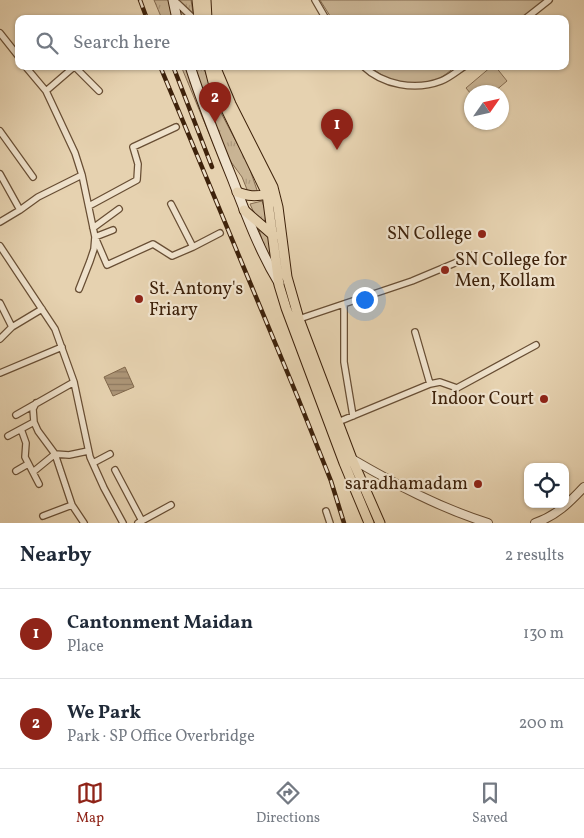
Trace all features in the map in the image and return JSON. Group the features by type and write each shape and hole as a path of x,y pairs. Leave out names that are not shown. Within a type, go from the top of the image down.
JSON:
{"main road":[{"path":"174,0 176,15"},
{"path":"198,0 199,15"},
{"path":"206,0 207,15"},
{"path":"191,70 244,210 269,266 280,285"},
{"path":"210,70 213,82 267,194 280,285 286,308 348,461 369,523"},
{"path":"217,70 231,104 273,187 278,207 286,278 298,320 338,422 348,461 380,523"},
{"path":"237,192 247,196 267,194"},
{"path":"244,210 282,243"}],"street":[{"path":"174,0 190,15"},
{"path":"315,0 324,15"},
{"path":"530,15 549,0"},
{"path":"0,34 15,52"},
{"path":"29,70 46,91 82,175 94,238 90,262 79,289"},
{"path":"46,91 70,70"},
{"path":"79,70 99,91"},
{"path":"368,70 378,78 394,84 418,86 441,81 459,70"},
{"path":"89,206 137,180 138,164 133,147 176,127"},
{"path":"0,131 33,177"},
{"path":"0,174 20,210"},
{"path":"0,222 38,197 82,175"},
{"path":"171,204 193,247"},
{"path":"93,228 119,209"},
{"path":"94,238 114,230"},
{"path":"94,238 107,265 153,244 172,256 220,233"},
{"path":"0,246 55,329 74,382 88,451 123,523"},
{"path":"298,320 412,281 474,255"},
{"path":"0,303 12,327"},
{"path":"344,305 344,362 353,416"},
{"path":"0,339 12,327 42,308"},
{"path":"415,332 430,384"},
{"path":"338,422 430,384 440,382 457,388 536,344"},
{"path":"0,373 62,347"},
{"path":"16,415 74,382"},
{"path":"36,403 33,408 34,422 38,431 55,454 72,505 84,523"},
{"path":"8,436 34,422"},
{"path":"21,430 26,443 25,457 39,484"},
{"path":"33,472 55,454 69,455 88,451"},
{"path":"93,463 110,454"},
{"path":"348,461 466,516 488,523"},
{"path":"16,470 28,464"},
{"path":"115,470 140,522 171,505"},
{"path":"535,523 547,519 566,506 584,487"},
{"path":"43,516 72,505"},
{"path":"326,511 330,523"}],"green space":[{"path":"154,0 191,0 193,15 160,15"},
{"path":"320,0 548,0 528,15 329,15"},
{"path":"183,70 205,70 220,111 248,164 258,193 248,192 242,177 226,155 218,155"},
{"path":"375,70 451,70 439,79 419,84 392,80"},
{"path":"487,70 498,70 507,81 502,85 470,85"},
{"path":"262,201 266,213 266,220 263,221 255,215 250,204"},
{"path":"259,230 268,233 272,262 269,261"}],"shaded area":[{"path":"125,367 134,387 113,396 104,377"}],"railway":[{"path":"140,0 146,15"},
{"path":"162,70 298,398 331,481 344,523"},
{"path":"175,70 212,167"}],"place":[{"name":"We Park","path":"215,123"},
{"name":"Cantonment Maidan","path":"337,150"},
{"name":"SN College","path":"482,234"},
{"name":"SN College for Men, Kollam","path":"445,270"},
{"name":"St. Antony's Friary","path":"139,299"},
{"name":"Indoor Court","path":"544,399"},
{"name":"saradhamadam","path":"478,484"}]}
